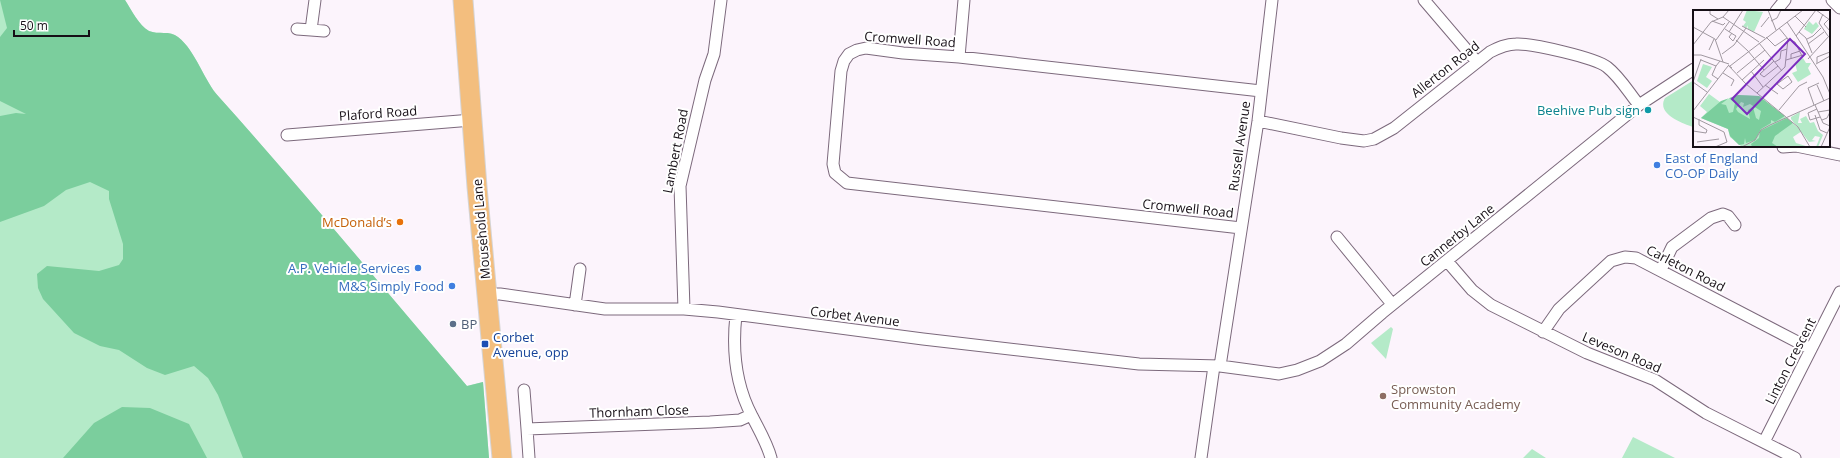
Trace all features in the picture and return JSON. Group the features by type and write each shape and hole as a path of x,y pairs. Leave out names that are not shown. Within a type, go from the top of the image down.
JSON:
{"highway":[{"name":"Mousehold Lane","path":"463,0 472,120 502,458"}],"street":[{"path":"311,30 315,0"},
{"name":"Lambert Road","path":"684,309 680,186 705,80 714,54 721,0"},
{"path":"959,57 964,0"},
{"name":"Russell Avenue","path":"1201,458 1258,121 1272,0"},
{"path":"1424,0 1477,62"},
{"path":"1777,10 1785,0"},
{"path":"1832,0 1840,8"},
{"path":"297,29 324,31"},
{"name":"Allerton Road","path":"1258,121 1341,138 1364,141 1374,140 1394,128 1490,52 1503,46 1517,44 1531,45 1595,60 1613,72 1639,105"},
{"name":"Cromwell Road","path":"1241,228 847,183 840,179 835,173 833,164 841,71 844,61 849,54 866,48 1262,91"},
{"name":"Cannerby Lane","path":"1217,366 1279,374 1303,368 1320,361 1346,344 1392,304 1639,105 1693,70"},
{"name":"Plaford Road","path":"287,135 472,120"},
{"path":"1801,147 1840,155"},
{"path":"1661,270 1672,247 1711,218 1724,211 1735,225"},
{"path":"1337,236 1392,304"},
{"name":"Carleton Road","path":"1544,332 1559,309 1611,261 1625,257 1636,258 1661,270 1812,349"},
{"name":"Leveson Road","path":"1447,261 1483,300 1544,332 1603,360 1655,380 1706,413 1795,458"},
{"path":"575,305 580,269"},
{"name":"Linton Crescent","path":"1764,442 1840,292"},
{"name":"Corbet Avenue","path":"487,294 500,294 605,309 684,309 1131,363 1217,366"},
{"path":"736,315 733,350 736,372 741,392 763,437 771,458"},
{"path":"524,390 529,458"},
{"name":"Thornham Close","path":"527,429 710,422 740,420 751,415"}],"green space":[{"path":"0,0 125,0 145,29 153,32 171,34 178,37 190,50 219,97 467,386 483,382 489,458 0,458"},
{"path":"0,0 125,0 145,29 153,32 171,34 178,37 190,50 219,97 467,386 483,382 489,458 243,458 218,395 208,378 194,366 165,375 147,368 119,350 100,346 74,333 43,299 38,288 37,274 47,266 99,271 119,265 123,259 123,244 109,199 109,191 90,182 66,190 44,206 0,222 0,116 16,113 26,114 0,101 0,37 7,28"},
{"path":"1693,81 1693,127 1677,120 1667,113 1663,104 1665,98"},
{"path":"1391,327 1393,329 1386,359 1371,343"},
{"path":"122,407 150,408 189,424 207,458 63,458 94,423"},
{"path":"1633,437 1675,458 1622,458"},
{"path":"1532,449 1546,458 1523,458"}],"place":[{"name":"Beehive Pub sign","path":"1648,110"},
{"name":"East of England CO-OP Daily","path":"1657,165"},
{"name":"McDonald’s","path":"400,222"},
{"name":"A.P. Vehicle Services","path":"418,268"},
{"name":"M&S Simply Food","path":"452,286"},
{"name":"BP","path":"453,324"},
{"name":"Corbet Avenue, opp","path":"485,344"},
{"name":"Sprowston Community Academy","path":"1383,396"}]}
